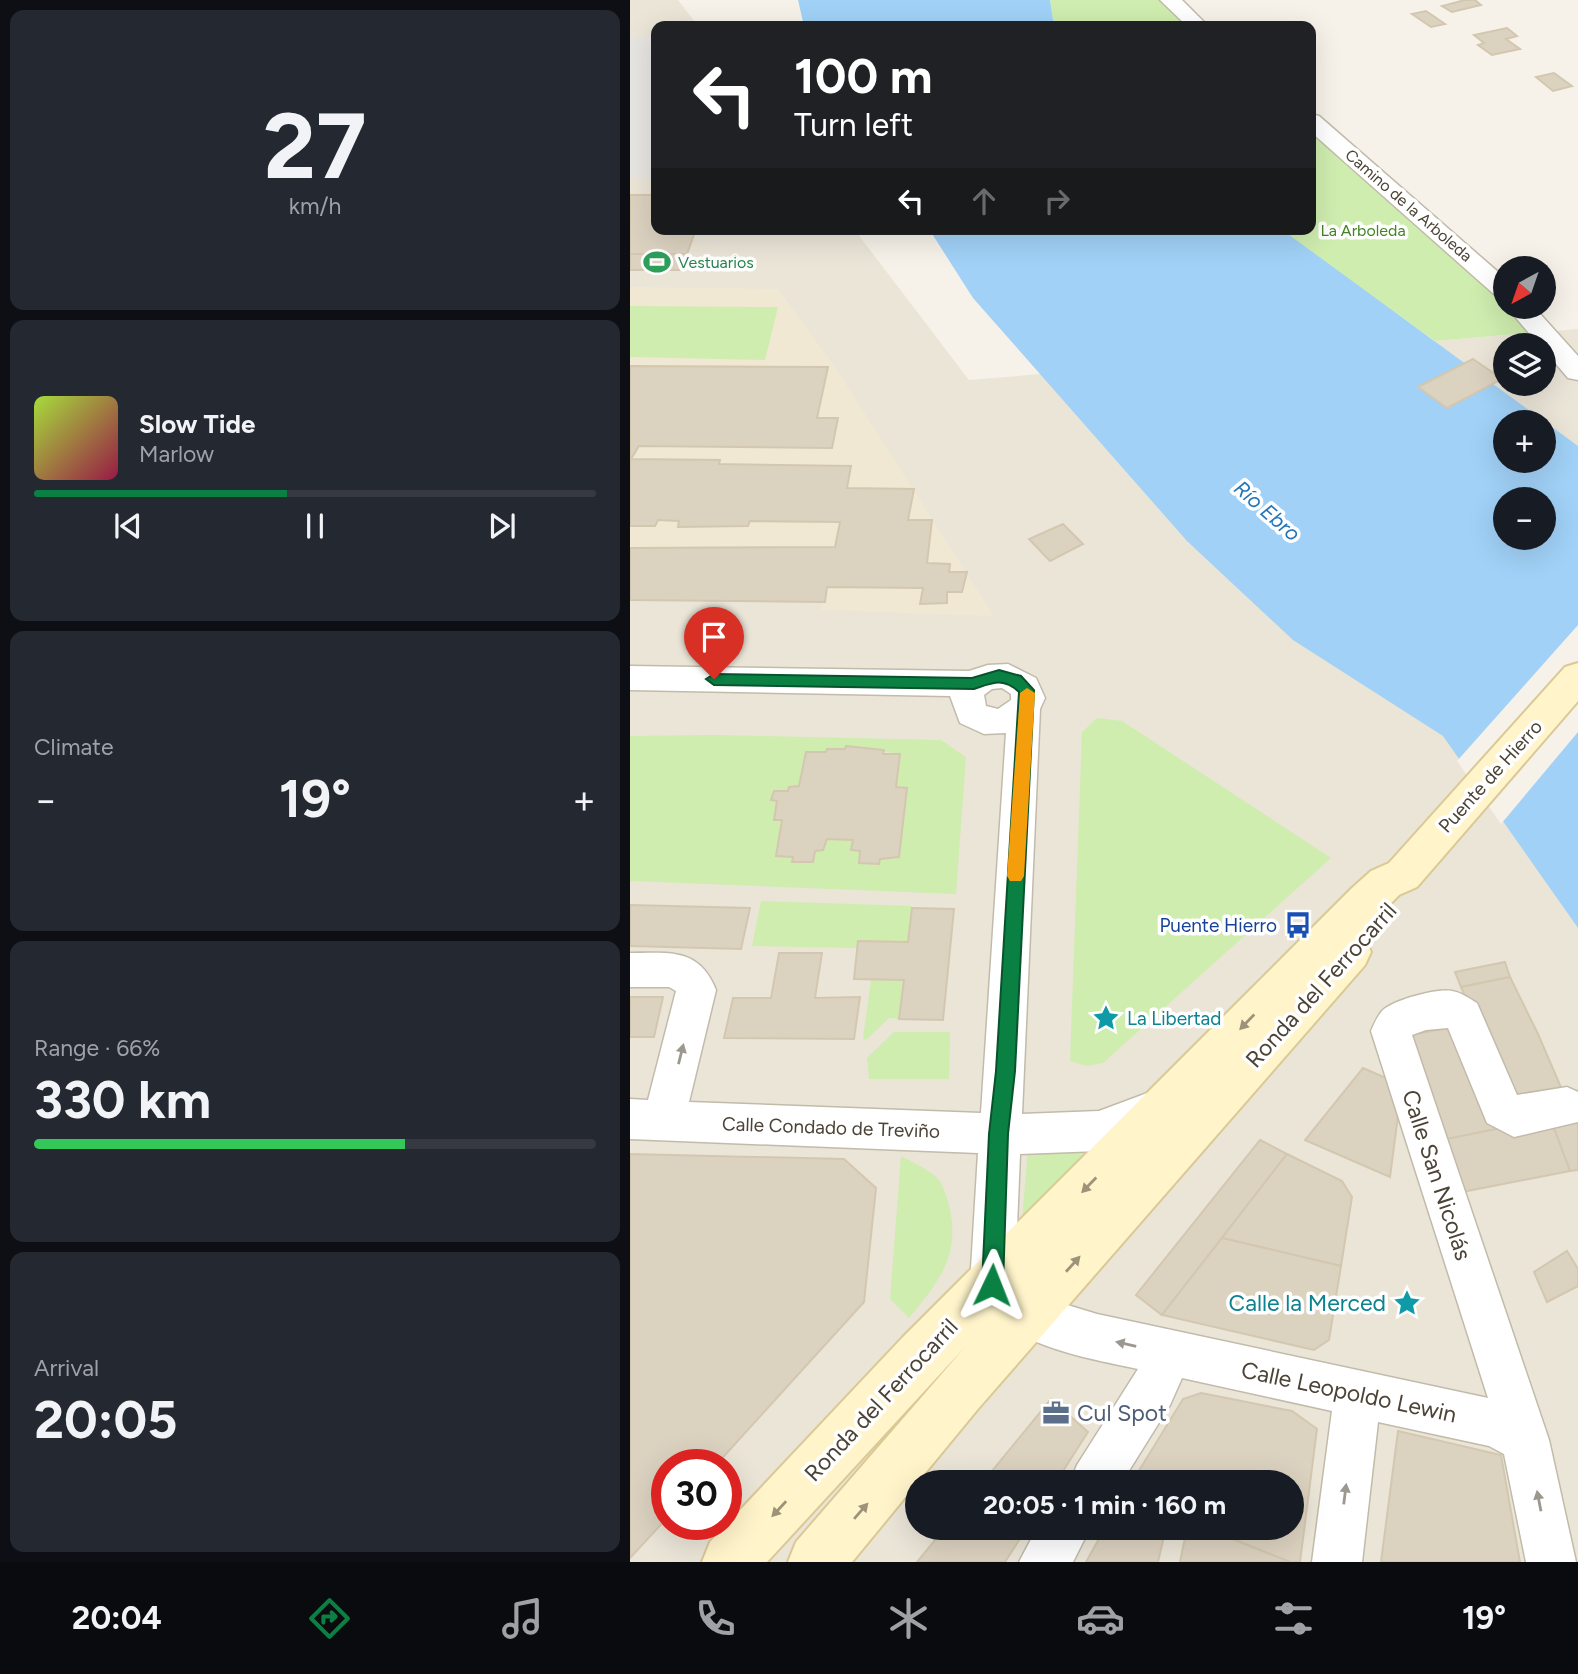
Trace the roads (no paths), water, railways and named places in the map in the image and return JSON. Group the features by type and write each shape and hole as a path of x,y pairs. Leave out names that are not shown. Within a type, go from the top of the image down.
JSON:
{"main road":[{"name":"Puente de Hierro","path":"1403,875 1578,677"},
{"name":"Ronda del Ferrocarril","path":"730,1562 921,1355 1367,900 1385,883 1403,875 1401,894 1028,1316 816,1562"}],"street":[{"path":"1170,0 1193,21"},
{"name":"Camino de la Arboleda","path":"1316,125 1493,280"},
{"path":"1531,319 1578,372"},
{"path":"630,678 974,684 968,691 967,706 978,719 988,722 1009,720 1024,710 992,1285"},
{"name":"Calle Condado de Treviño","path":"630,970 682,972 691,976 696,990 647,1119 999,1134 1099,1131 1165,1106"},
{"name":"Calle San Nicolás","path":"1551,1562 1525,1440 1391,1031 1394,1024 1402,1019 1451,1008 1457,1010 1463,1016 1502,1109 1507,1115 1514,1117 1567,1107"},
{"name":"Calle Leopoldo Lewin","path":"992,1285 1028,1316 1097,1337 1489,1422 1507,1428 1525,1440"},
{"path":"1102,1470 1153,1388 1169,1354"},
{"path":"1337,1562 1358,1393"},
{"path":"1044,1562 1058,1540"}],"water":[{"path":"798,0 1050,0 1053,21 803,21"},
{"name":"Río Ebro","path":"933,235 1289,235 1493,384 1493,396 1510,396 1529,410 1493,410 1493,473 1556,473 1556,430 1578,446 1578,928 1443,736 1293,640 1187,541 973,298"}],"place":[{"name":"Vestuarios","path":"657,262"},
{"name":"Puente Hierro","path":"1298,925"},
{"name":"La Libertad","path":"1106,1018"},
{"name":"Calle la Merced","path":"1407,1303"},
{"name":"Cul Spot","path":"1056,1413"}],"park label":[{"name":"La Arboleda","path":"1363,230"}]}
